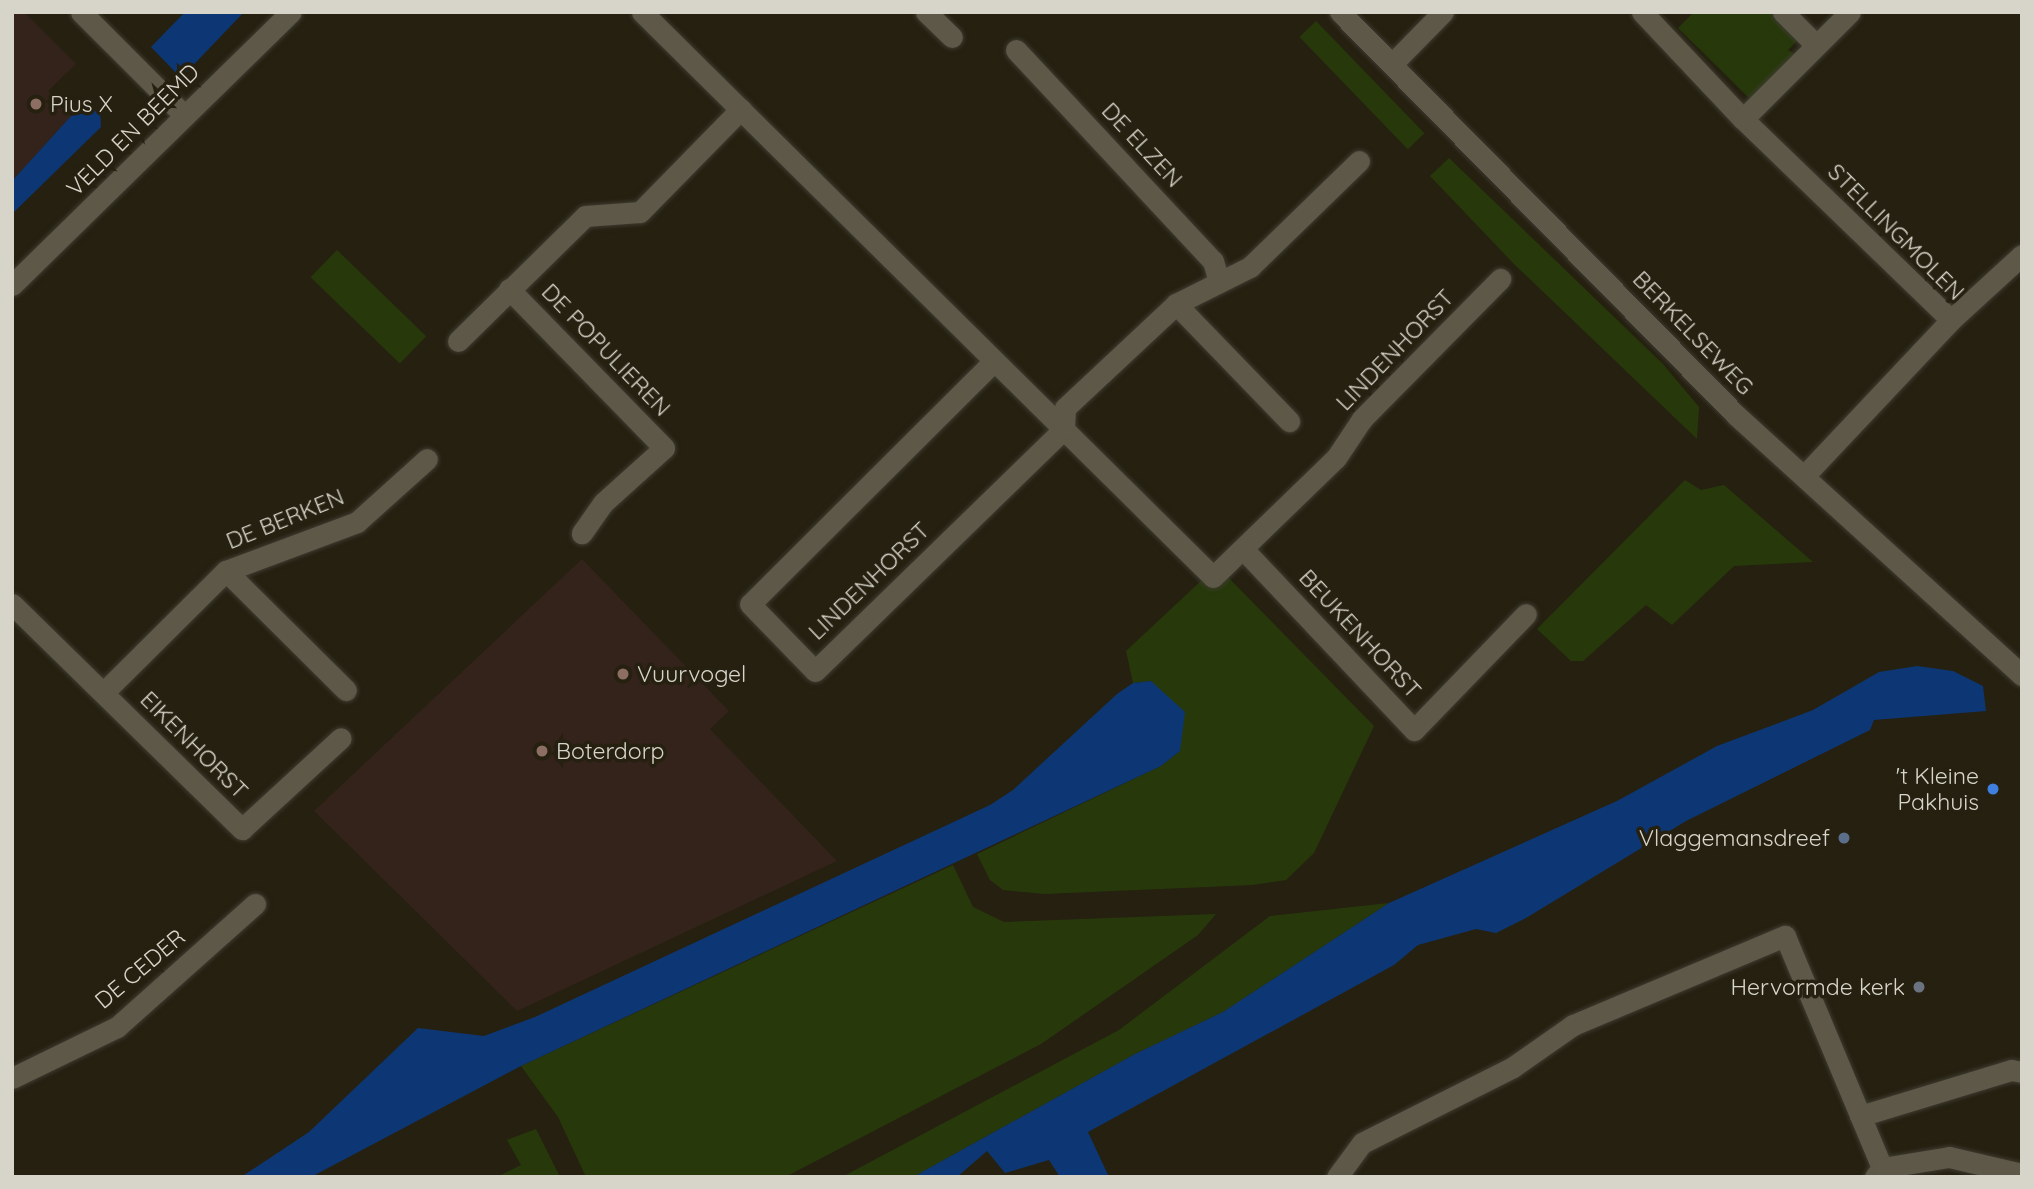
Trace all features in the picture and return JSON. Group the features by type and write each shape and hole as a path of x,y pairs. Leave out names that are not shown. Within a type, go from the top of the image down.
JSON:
{"street":[{"name":"VELD EN BEEMD","path":"12,285 183,114 291,12"},
{"name":"LINDENHORST","path":"642,12 1213,578 1336,458 1362,419 1500,279"},
{"path":"926,12 951,37"},
{"name":"BERKELSEWEG","path":"1340,12 1736,415 2022,675"},
{"path":"1392,64 1443,12"},
{"name":"STELLINGMOLEN","path":"1642,12 1743,119 1951,320 1804,476"},
{"path":"1783,12 1816,45"},
{"path":"1743,119 1850,12"},
{"path":"87,15 183,114"},
{"name":"DE ELZEN","path":"1016,50 1213,261 1219,282"},
{"name":"DE POPULIEREN","path":"458,341 584,216 640,212 741,109"},
{"path":"1063,429 1065,408 1176,304 1250,267 1359,161"},
{"path":"1951,320 2022,255"},
{"name":"DE POPULIEREN","path":"509,289 664,447 603,503 582,533"},
{"path":"1176,304 1289,421"},
{"name":"LINDENHORST","path":"994,361 750,604 815,671 1063,429"},
{"name":"DE BERKEN","path":"104,692 226,570 357,522 427,459"},
{"name":"BEUKENHORST","path":"1242,549 1414,730 1527,614"},
{"name":"DE BERKEN","path":"226,570 346,690"},
{"name":"EIKENHORST","path":"12,604 243,829 341,738"},
{"name":"DE CEDER","path":"12,1077 117,1027 255,904"},
{"path":"1337,1177 1362,1143 1513,1067 1573,1025 1784,936 1860,1116 1879,1173 1949,1157 2022,1174"},
{"path":"1860,1116 2011,1070 2022,1072"}],"shaded area":[{"name":"Pius X","path":"12,12 24,12 76,64 48,91 71,116 12,181"},
{"path":"582,559 729,711 710,729 837,861 517,1011 314,811"}],"green space":[{"path":"1694,12 1772,12 1798,40 1788,50 1795,54 1750,99 1678,28"},
{"path":"1316,21 1424,133 1408,149 1299,37"},
{"path":"1449,158 1663,364 1699,407 1697,439 1514,264 1430,176"},
{"path":"337,250 426,336 400,363 311,277"},
{"path":"1685,480 1701,490 1724,485 1813,562 1734,566 1672,625 1646,605 1583,661 1571,661 1537,629"},
{"path":"1217,566 1374,726 1314,853 1286,880 1253,885 1044,894 1003,890 990,880 977,854 1161,766 1180,751 1151,681 1133,683 1126,651"},
{"path":"953,865 973,907 1004,922 1216,914 1198,935 1041,1044 785,1177 586,1177 558,1117 521,1066"},
{"path":"1389,903 1223,1012 1135,1054 913,1177 842,1177 1119,1030 1270,916"},
{"path":"536,1129 560,1177 497,1177 521,1165 507,1140"}],"water":[{"path":"185,12 244,12 181,78 151,47"},
{"path":"100,110 101,127 12,214 12,181 71,116"},
{"path":"1917,666 1953,671 1983,686 1986,711 1874,720 1870,730 1686,821 1526,918 1496,933 1476,929 1418,945 1394,965 1088,1132 1109,1177 1060,1177 1049,1160 1005,1173 987,1151 957,1177 913,1177 1135,1054 1223,1012 1389,903 1617,801 1717,746 1813,710 1879,672"},
{"path":"1151,681 1185,712 1180,751 1161,766 521,1066 311,1177 241,1177 309,1132 418,1028 484,1036 535,1017 990,805 1013,790 1117,694 1133,683"}],"place":[{"name":"Pius X","path":"36,104"},
{"name":"Vuurvogel","path":"623,674"},
{"name":"Boterdorp","path":"542,751"},
{"name":"'t Kleine Pakhuis","path":"1993,789"},
{"name":"Vlaggemansdreef","path":"1844,838"},
{"name":"Hervormde kerk","path":"1919,987"}]}
